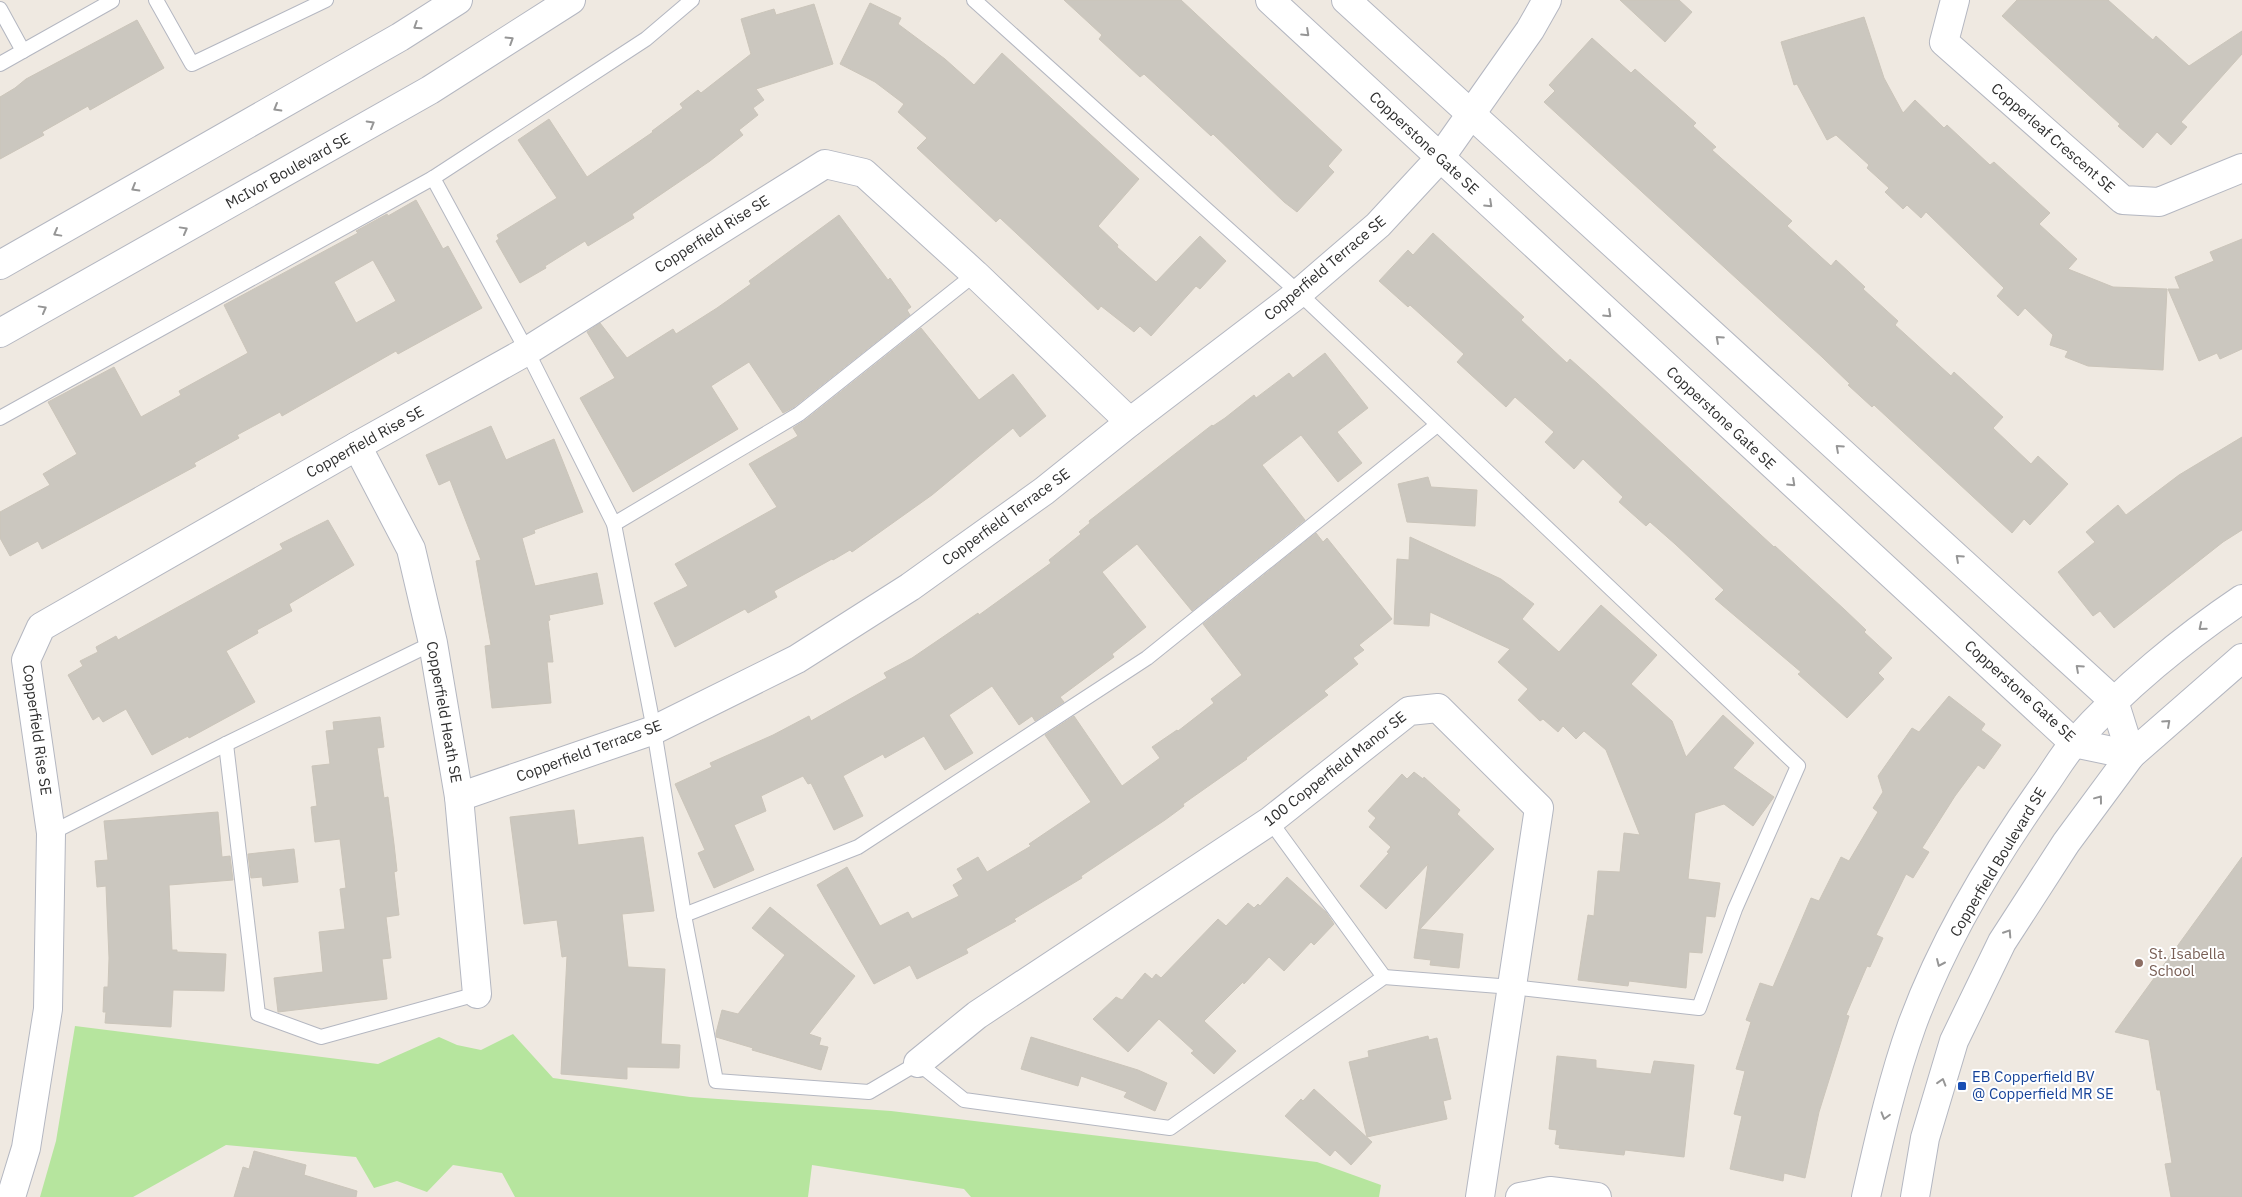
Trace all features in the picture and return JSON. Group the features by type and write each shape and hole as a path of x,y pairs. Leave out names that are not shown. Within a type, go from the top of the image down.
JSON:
{"street":[{"path":"0,265 392,42 458,0"},
{"name":"McIvor Boulevard SE","path":"0,333 430,90 571,0"},
{"name":"Copperstone Gate SE","path":"1270,0 2074,742 2131,755"},
{"path":"1346,0 2114,701 2131,755"},
{"name":"Copperfield Terrace SE","path":"459,797 654,730 797,658 910,587 1044,491 1130,422 1300,293 1378,225 1440,158 1530,30 1547,0"},
{"name":"Copperleaf Crescent SE","path":"1955,0 1944,42 2123,200 2159,202 2242,168"},
{"name":"Copperfield Rise SE","path":"9,1189 26,1148 48,1009 51,832 26,660 41,627 356,446 527,351 825,164 864,173 975,274 1130,422"},
{"name":"Copperfield Heath SE","path":"356,446 411,549 432,643 459,797 478,994"},
{"name":"Copperfield Boulevard SE","path":"1866,1197 1882,1128 1912,1025 1958,922 2024,814 2074,742 2114,701 2211,620 2242,599"},
{"path":"1915,1197 1925,1138 1954,1041 2002,942 2066,843 2131,755 2242,658"},
{"name":"100 Copperfield Manor SE","path":"918,1063 977,1014 1270,821 1409,711 1438,708 1539,808 1480,1197"},
{"path":"1520,1197 1550,1191 1597,1197"}],"lane":[{"path":"156,0 192,64 326,0"},
{"path":"0,418 434,178 646,40 692,0"},
{"path":"434,178 527,351 614,524 654,730 684,915 716,1081 869,1092 918,1063 964,1100 1170,1128 1384,976 1512,987 1699,1008 1735,909 1798,766 1300,293 974,0"},
{"path":"0,64 112,1"},
{"path":"0,9 23,51"},
{"path":"614,524 799,414 975,274"},
{"path":"684,915 858,847 1147,658 1437,425"},
{"path":"51,832 432,643"},
{"path":"226,744 258,1014 321,1036 478,994"},
{"path":"1270,821 1384,976"}],"green space":[{"path":"75,1026 378,1064 439,1037 457,1045 481,1050 513,1034 553,1078 690,1097 891,1111 1317,1162 1381,1185 1379,1197 971,1197 964,1189 812,1165 808,1197 515,1197 502,1173 453,1165 427,1192 397,1181 374,1188 356,1157 226,1145 133,1197 40,1197 56,1141"}],"building":[{"path":"1064,0 1181,0 1342,150 1328,166 1334,172 1297,212 1284,202 1213,134 1211,136 1144,74 1140,77 1099,39 1102,35"},
{"path":"1620,0 1679,0 1692,12 1665,42"},
{"path":"2017,0 2108,0 2153,40 2156,36 2189,66 2242,31 2242,54 2181,122 2187,127 2171,145 2157,132 2143,148 2118,126 2120,124 2002,16"},
{"path":"870,3 901,18 898,24 945,59 974,85 1002,53 1139,179 1098,226 1118,245 1117,247 1156,282 1200,236 1226,261 1200,289 1196,286 1151,336 1140,326 1134,332 1101,306 1098,310 1000,218 996,222 917,148 927,138 898,112 904,104 875,82 840,64"},
{"path":"814,4 833,64 756,89 764,100 753,108 758,115 739,130 743,135 710,161 632,214 634,218 588,246 585,241 545,266 546,268 520,283 496,241 499,239 497,235 557,198 518,140 549,119 587,177 653,132 683,108 680,104 698,90 701,93 751,54 741,19 774,9 776,15"},
{"path":"1864,17 1884,78 1903,113 1915,100 1944,128 1947,125 1990,165 1994,162 2050,213 2039,224 2077,259 2068,269 2113,287 2167,289 2163,370 2088,366 2065,357 2068,351 2050,345 2053,335 2025,308 2018,316 1997,296 2004,288 1926,212 1921,218 1907,205 1903,209 1885,192 1889,188 1867,168 1869,165 1836,135 1827,140 1797,84 1794,85 1781,42"},
{"path":"137,20 164,68 90,110 88,106 42,132 44,135 0,159 0,97 26,79"},
{"path":"1592,38 1631,73 1635,69 1696,123 1693,126 1716,147 1712,150 1792,221 1787,226 1831,266 1836,260 1865,287 1863,289 1898,321 1895,325 1951,376 1954,372 2003,417 1993,428 2031,464 2038,456 2068,484 2030,525 2024,519 2012,533 1874,405 1872,407 1848,385 1850,384 1822,357 1544,102 1555,91 1549,85"},
{"path":"416,200 443,249 448,246 482,308 398,354 396,351 282,416 280,412 237,435 239,438 194,463 196,466 42,549 38,541 10,556 0,538 0,512 50,485 43,474 77,454 48,402 114,367 141,417 181,395 179,391 248,353 224,305 358,233 356,231 387,214 388,216","holes":["373,260 396,301 356,323 334,282"]},
{"path":"839,215 911,307 907,310 910,315 794,407 783,413 749,362 711,386 738,429 633,492 580,398 615,378 587,332 600,323 627,358 673,329 676,334 717,308 751,284 749,281"},
{"path":"1433,233 1524,317 1521,320 1567,363 1570,359 1598,384 1844,609 1866,630 1864,632 1892,658 1878,673 1884,679 1847,718 1798,674 1801,672 1715,599 1724,590 1675,544 1650,522 1646,526 1619,502 1623,497 1583,459 1574,469 1545,442 1554,432 1515,397 1506,407 1457,362 1464,354 1410,305 1408,307 1379,281 1408,250 1413,255"},
{"path":"2242,239 2242,349 2220,359 2217,353 2199,361 2168,289 2180,289 2175,277 2214,261 2210,252"},
{"path":"921,328 979,400 1013,374 1046,416 1020,437 1013,428 932,495 852,552 850,550 832,559 774,591 777,597 748,613 745,609 675,647 654,603 688,586 675,564 777,507 749,464 798,436 793,428"},
{"path":"1325,353 1368,408 1337,432 1362,463 1338,482 1301,435 1262,465 1305,520 1192,611 1137,544 1102,572 1146,627 1112,654 1114,657 1060,697 1064,702 1035,721 1032,716 1019,725 992,686 949,715 973,753 945,770 924,736 885,758 883,754 843,776 863,816 834,830 811,783 808,784 803,776 761,796 766,811 734,825 754,870 714,888 698,853 705,850 675,784 712,767 710,763 773,735 809,716 811,721 887,678 884,673 912,658 978,613 979,615 1051,563 1049,560 1081,534 1079,532 1090,523 1089,521 1212,425 1225,418 1254,395 1256,398 1289,373 1293,378"},
{"path":"491,426 506,460 554,439 583,512 534,530 535,533 522,538 535,586 597,573 603,604 549,615 550,620 548,621 553,662 547,662 551,703 492,708 485,646 491,645 476,561 481,560 450,480 439,485 426,455"},
{"path":"2242,437 2242,530 2223,542 2114,628 2100,611 2093,616 2058,572 2095,542 2086,532 2118,505 2126,515 2179,475"},
{"path":"1428,477 1431,487 1477,490 1475,526 1407,522 1398,484"},
{"path":"328,520 354,565 289,604 292,611 257,630 258,633 226,651 255,702 189,738 188,736 152,755 126,709 103,722 99,716 93,720 68,675 83,666 80,661 98,652 96,647 116,636 118,640 283,549 280,544"},
{"path":"1316,533 1323,542 1327,538 1392,619 1359,645 1364,650 1353,658 1358,664 1324,691 1328,695 1247,759 1183,804 1184,806 1165,820 1081,876 1082,878 1014,919 1016,921 966,949 968,953 917,979 910,965 874,984 817,885 847,867 880,926 908,912 912,919 959,896 953,885 963,879 957,869 978,857 987,872 1031,846 1029,844 1091,802 1045,735 1074,716 1122,786 1160,758 1152,747 1178,731 1214,703 1211,699 1242,675 1203,624"},
{"path":"1410,537 1501,579 1534,604 1522,619 1559,652 1601,605 1657,655 1631,684 1672,721 1686,757 1723,715 1754,743 1733,768 1774,797 1753,826 1724,804 1695,813 1688,879 1720,883 1715,917 1706,916 1702,953 1689,952 1686,988 1629,981 1628,986 1578,980 1588,915 1594,916 1598,871 1620,872 1624,833 1640,835 1606,750 1584,731 1576,739 1563,726 1558,732 1543,719 1540,721 1518,700 1528,689 1498,662 1510,649 1430,612 1429,626 1394,624 1397,559 1409,560"},
{"path":"1949,696 1985,724 1981,730 2001,745 1984,769 1978,765 1955,796 1922,848 1929,852 1913,878 1906,874 1876,935 1883,938 1870,967 1867,966 1846,1015 1849,1016 1819,1112 1805,1178 1784,1173 1783,1181 1730,1169 1742,1116 1734,1114 1745,1071 1736,1069 1751,1022 1746,1020 1760,983 1773,987 1811,898 1819,901 1841,857 1849,861 1878,812 1873,808 1883,792 1878,776 1912,728 1919,732"},
{"path":"380,717 384,747 377,748 384,798 388,797 397,871 394,872 399,915 386,917 391,958 382,959 387,999 278,1012 274,978 323,972 319,932 345,929 340,889 346,888 340,839 315,842 311,807 317,806 312,766 330,764 326,731 334,730 333,722"},
{"path":"1414,772 1423,779 1424,777 1460,810 1457,814 1494,849 1420,929 1463,934 1459,968 1430,965 1431,960 1414,958 1428,864 1386,909 1360,886 1389,853 1387,852 1391,847 1369,827 1376,818 1368,811 1402,774 1407,779"},
{"path":"574,810 578,845 643,837 654,911 622,914 628,967 665,969 661,1044 680,1045 679,1068 627,1067 627,1079 561,1074 567,956 562,957 557,920 524,924 510,817"},
{"path":"218,812 222,857 230,856 233,880 169,885 172,950 177,950 177,952 226,954 224,991 173,990 171,1027 105,1023 106,1012 103,1012 104,987 108,987 109,958 106,886 97,887 95,861 108,860 104,821"},
{"path":"294,849 298,882 263,886 262,877 251,878 248,854"},
{"path":"2242,857 2242,1197 2171,1197 2165,1164 2172,1163 2160,1090 2157,1090 2149,1040 2115,1032"},
{"path":"1287,877 1326,912 1334,924 1314,945 1311,942 1284,971 1269,957 1244,984 1243,982 1204,1021 1236,1051 1214,1074 1191,1053 1194,1051 1159,1019 1128,1052 1093,1019 1116,997 1122,1000 1145,973 1152,979 1156,974 1161,978 1218,919 1226,926 1248,903 1254,908 1258,904 1260,906"},
{"path":"770,907 855,976 809,1034 821,1038 819,1045 828,1047 821,1070 752,1050 753,1048 716,1037 722,1010 738,1014 785,955 752,928"},
{"path":"1428,1036 1429,1040 1437,1038 1451,1099 1443,1101 1447,1119 1367,1137 1349,1062 1369,1057 1368,1051"},
{"path":"1031,1037 1138,1070 1167,1083 1155,1111 1124,1097 1127,1092 1081,1076 1078,1086 1021,1069"},
{"path":"1557,1056 1596,1060 1596,1068 1651,1074 1654,1061 1694,1065 1684,1157 1625,1150 1624,1155 1559,1148 1560,1145 1555,1144 1557,1130 1549,1129"},
{"path":"1314,1089 1372,1142 1351,1165 1335,1150 1330,1156 1285,1116 1301,1099 1303,1101"},
{"path":"254,1151 306,1165 304,1175 357,1191 356,1197 234,1197 243,1167 249,1169"}],"place":[{"name":"St. Isabella School","path":"2139,963"},
{"name":"EB Copperfield BV @ Copperfield MR SE","path":"1962,1086"}]}
